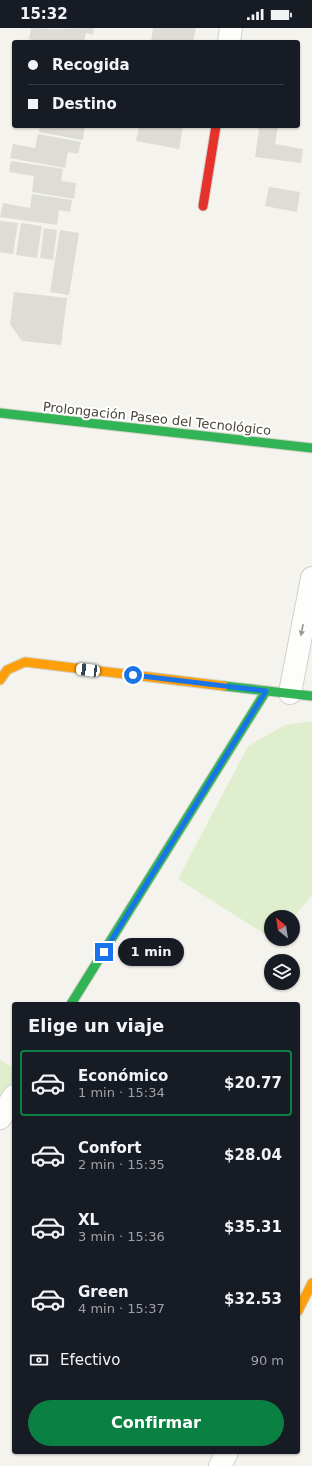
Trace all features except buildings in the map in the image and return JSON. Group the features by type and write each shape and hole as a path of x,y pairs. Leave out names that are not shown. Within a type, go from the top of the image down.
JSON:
{"street":[{"path":"229,40 231,28"},
{"path":"203,206 216,128"},
{"name":"Prolongación Paseo del Tecnológico","path":"0,413 312,448"},
{"path":"290,693 312,578"},
{"path":"0,680 7,670 25,662 312,696"},
{"path":"72,1002 266,691"},
{"path":"0,1118 12,1099"},
{"path":"300,1307 312,1283"},
{"path":"220,1466 226,1454"}],"green space":[{"path":"312,721 312,895 300,910 264,910 264,934 178,879 248,746 285,725"},
{"path":"0,1060 12,1067 12,1087 0,1106"}],"traffic: fast":[{"path":"0,413 312,448"},
{"path":"224,686 312,696"},
{"path":"72,1002 266,691"}],"traffic: slow":[{"path":"0,680 7,670 25,662 224,686"},
{"path":"300,1307 312,1283"}],"traffic: jam":[{"path":"203,206 216,128"}],"route":[{"path":"104,952 266,691 133,675"}]}
